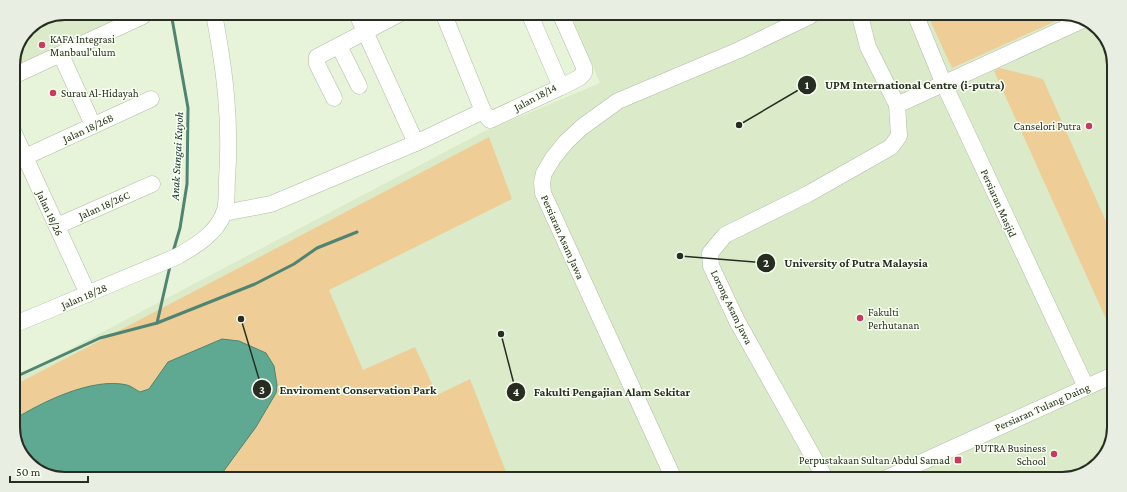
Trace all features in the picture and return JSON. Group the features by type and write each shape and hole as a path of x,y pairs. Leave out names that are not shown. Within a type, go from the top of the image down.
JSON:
{"street":[{"path":"20,73 135,20"},
{"path":"215,20 224,66 228,102 229,140 224,213 271,204 485,114 446,20"},
{"path":"360,20 416,143"},
{"path":"334,98 316,60 317,57 387,20"},
{"name":"Jalan 18/14","path":"485,114 490,120 561,87 532,20"},
{"path":"561,87 579,78 584,73 584,67 563,20"},
{"name":"Persiaran Asam Jawa","path":"671,472 543,194 542,182 544,174 553,158 566,142 582,127 618,101 713,61 801,20"},
{"name":"Lorong Asam Jawa","path":"823,472 737,322 711,266 710,253 725,235 808,194 891,147 899,136 897,104 868,47 861,20"},
{"name":"Persiaran Masjid","path":"918,20 943,82 1086,387"},
{"path":"897,104 1077,23"},
{"path":"339,46 359,86"},
{"path":"61,55 93,125"},
{"name":"Jalan 18/26B","path":"25,156 152,99"},
{"name":"Jalan 18/26","path":"20,146 88,294"},
{"name":"Jalan 18/26C","path":"57,226 152,184"},
{"name":"Jalan 18/28","path":"20,320 88,294 178,256 196,245 213,231 224,213"},
{"name":"Persiaran Tulang Daing","path":"900,472 1107,378"}],"shaded area":[{"name":"KAFA Integrasi Manbaul'ulum","path":"65,20 120,20 20,65 23,48 28,40 33,33 48,23"},
{"path":"573,20 1062,20 1079,23 1089,29 1098,38 1104,48 1107,62 1107,427 1104,444 1098,454 1092,461 1079,469 1068,472 65,472 48,469 31,457 22,441 20,430 20,375 483,132 600,83"},
{"path":"930,20 1058,20 952,68"},
{"path":"1000,68 1043,79 1107,224 1107,321 994,71"},
{"path":"489,137 512,199 329,290 363,370 415,347 437,395 470,379 506,472 56,471 48,469 35,461 22,441 20,430 20,382"}],"water":[{"path":"222,339 239,341 266,353 274,366 277,385 276,393 256,427 223,472 65,472 48,469 31,457 22,441 20,416 53,399 83,388 113,383 127,385 140,392 149,389 168,362"}],"waterway":[{"name":"Anak Sungai Kuyoh","path":"172,20 188,108 187,184 180,228 173,252"},
{"name":"Anak Sungai Kuyoh","path":"20,375 100,338 157,323 255,284 294,264 317,248 357,232"},
{"name":"Anak Sungai Kuyoh","path":"157,323 170,266"}],"place":[{"name":"KAFA Integrasi Manbaul'ulum","path":"42,45"},
{"name":"Surau Al-Hidayah","path":"53,93"},
{"name":"UPM International Centre (i-putra)","path":"739,125"},
{"name":"Canselori Putra","path":"1089,126"},
{"name":"University of Putra Malaysia","path":"680,256"},
{"name":"Fakulti Perhutanan","path":"860,318"},
{"name":"Enviroment Conservation Park","path":"241,319"},
{"name":"Fakulti Pengajian Alam Sekitar","path":"501,334"},
{"name":"PUTRA Business School","path":"1054,454"},
{"name":"Perpustakaan Sultan Abdul Samad","path":"958,460"}]}
